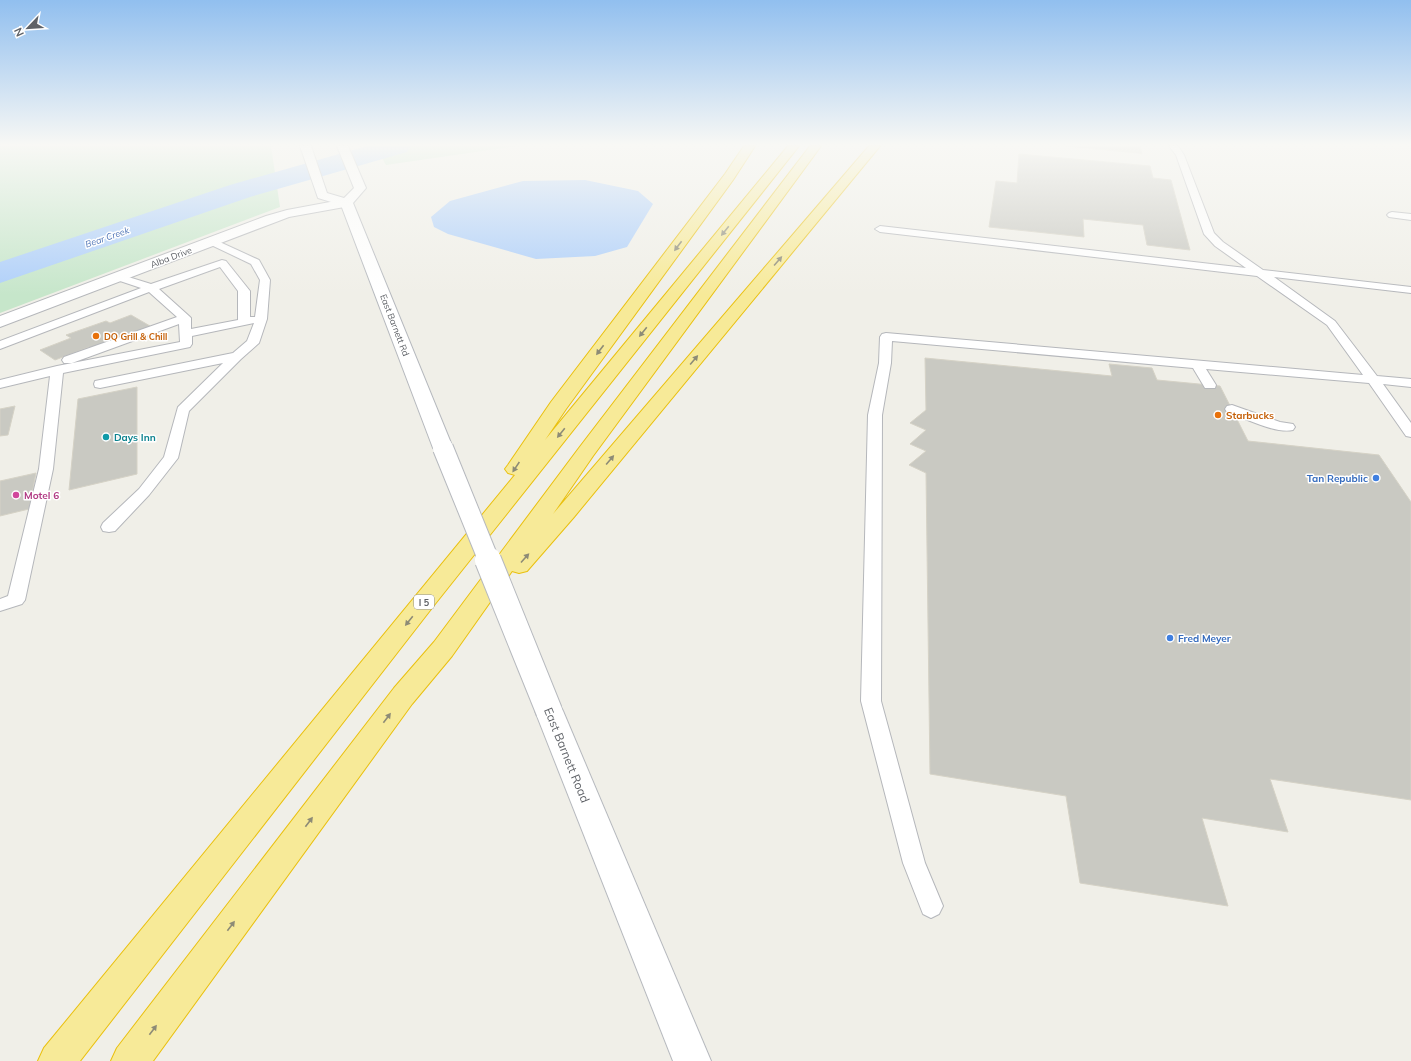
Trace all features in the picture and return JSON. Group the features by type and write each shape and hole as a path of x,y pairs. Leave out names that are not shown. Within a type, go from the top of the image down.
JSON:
{"highway":[{"path":"427,598 558,406 715,196"},
{"name":"I 5","path":"57,1061 427,598 754,196"},
{"path":"443,649 586,452 779,196"},
{"path":"130,1061 403,696 443,649 566,512 833,196"}],"main road":[{"path":"324,196 346,203 353,196"},
{"name":"Alba Drive","path":"0,322 211,241 287,214 346,203"},
{"name":"East Barnett Rd","path":"346,203 443,448"},
{"name":"East Barnett Road","path":"443,448 692,1061"}],"lane":[{"path":"1195,196 1209,234 1219,244 1331,323 1374,380 1411,433"},
{"path":"1392,215 1411,217"},
{"path":"880,229 1411,290"},
{"path":"109,527 144,492 171,458 183,410 253,342 261,319 265,280 255,262 211,241"},
{"path":"0,345 222,263 244,291 244,322"},
{"path":"0,384 57,370 186,344 185,318 151,288 118,277"},
{"path":"0,605 16,600 46,469 57,370 66,360 185,318"},
{"path":"186,334 261,319"},
{"path":"932,906 914,863 871,701 875,415 885,363 886,337 1411,383"},
{"path":"100,384 237,356"},
{"path":"1197,364 1210,385"},
{"path":"1232,409 1278,426 1288,427"}],"green space":[{"path":"0,196 278,196 280,207 0,313"}],"water":[{"path":"470,196 643,196 653,204 627,247 595,256 536,259 448,234 434,227 431,217 450,201"}],"building":[{"path":"994,196 1175,196 1190,250 1147,245 1143,225 1083,219 1084,237 989,227"},
{"name":"DQ Grill & Chill","path":"131,315 150,326 92,349 89,347 55,360 40,350 71,338 66,335 106,321 110,323"},
{"name":"Fred Meyer","path":"925,358 1112,376 1109,364 1152,368 1157,380 1220,386 1248,441 1379,455 1411,502 1411,800 1270,779 1288,832 1202,818 1228,906 1080,883 1066,796 930,774 926,473 909,465 926,451 910,444 926,430 910,423 926,410"},
{"name":"Days Inn","path":"137,387 137,474 69,490 78,399"},
{"path":"15,406 8,435 0,436 0,409"},
{"name":"Motel 6","path":"36,473 29,509 0,516 0,481"}],"waterway":[{"name":"Bear Creek","path":"0,273 227,196"}],"place":[{"name":"DQ Grill & Chill","path":"96,336"},
{"name":"Starbucks","path":"1218,415"},
{"name":"Days Inn","path":"106,437"},
{"name":"Tan Republic","path":"1376,478"},
{"name":"Motel 6","path":"16,495"},
{"name":"Fred Meyer","path":"1170,638"}]}
